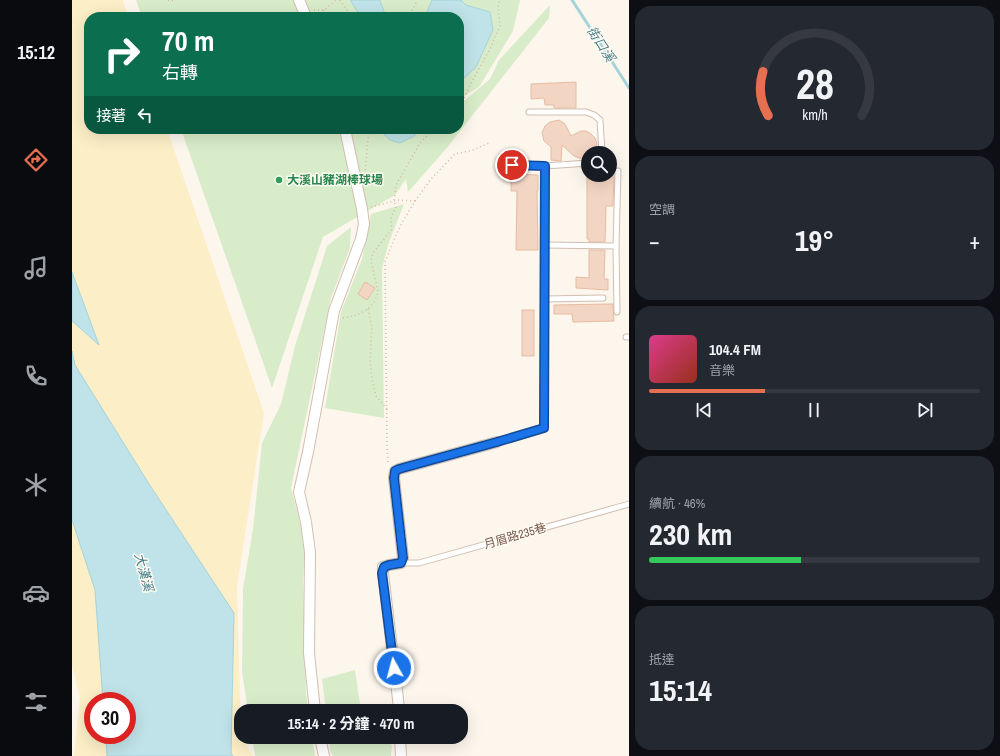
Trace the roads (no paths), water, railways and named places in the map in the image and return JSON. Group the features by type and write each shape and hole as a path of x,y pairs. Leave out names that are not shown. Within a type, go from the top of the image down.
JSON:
{"street":[{"path":"314,704 309,652 310,552 306,522 299,492 308,452 334,311 361,239 364,224 347,134"},
{"path":"398,704 382,573 384,567 401,563 403,558 394,478 395,471 497,442"},
{"path":"321,744 324,756"},
{"path":"400,744 401,756"}],"lane":[{"path":"529,112 586,112 594,115 600,120 602,146"},
{"path":"512,165 545,166 581,163"},
{"path":"497,442 544,428 545,166"},
{"path":"617,312 616,246 618,170"},
{"path":"545,245 616,246"},
{"path":"545,299 603,298"},
{"name":"月眉路235巷","path":"401,563 419,563 629,504"}],"water":[{"path":"350,0 380,0 384,11 384,12 358,12"},
{"path":"432,0 461,0 466,5 490,12 493,30 476,67 464,78 464,12 427,12"},
{"path":"384,134 415,134 400,143 390,140"},
{"path":"72,272 99,345 72,321"},
{"name":"大漢溪","path":"72,351 75,365 149,484 234,613 231,753 233,756 107,756 106,744 136,744 136,692 102,692 95,590 72,520"}],"waterway":[{"name":"街口溪","path":"572,0 629,88"}],"place":[{"name":"大溪山豬湖棒球場","path":"279,180"}]}
